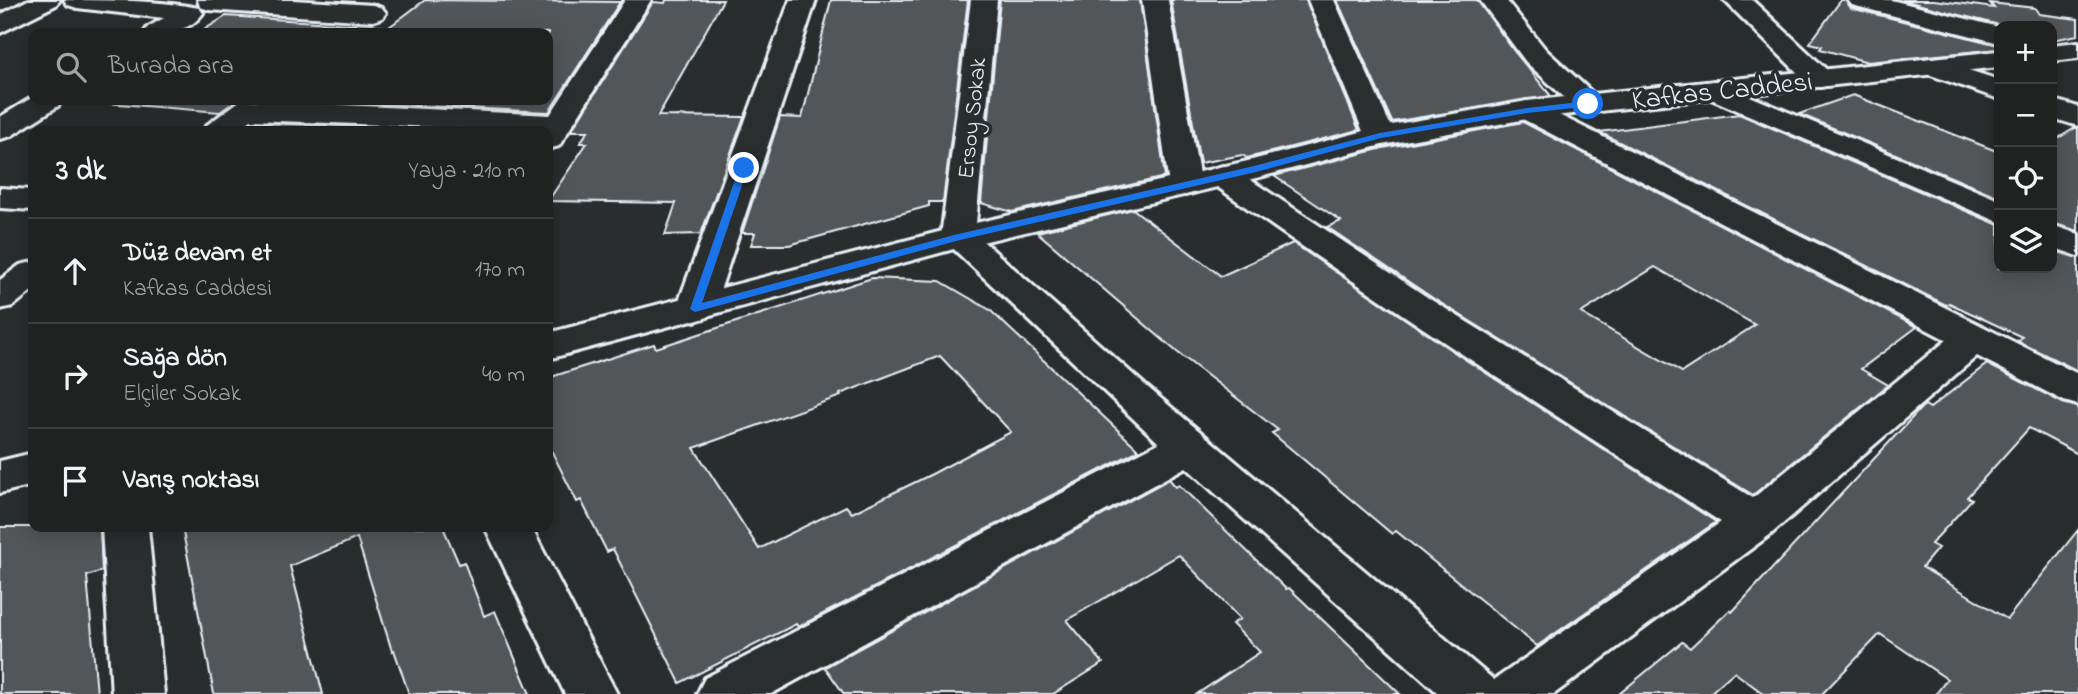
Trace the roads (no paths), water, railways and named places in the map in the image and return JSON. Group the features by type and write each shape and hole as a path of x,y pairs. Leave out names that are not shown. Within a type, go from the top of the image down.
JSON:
{"street":[{"path":"0,25 47,0"},
{"path":"77,0 204,5 383,6"},
{"path":"553,132 638,0"},
{"path":"695,309 803,0"},
{"name":"Ersoy Sokak","path":"958,237 984,0"},
{"path":"1155,0 1185,185"},
{"path":"1321,0 1380,136"},
{"path":"1493,0 1536,56 1588,104"},
{"path":"1737,0 1820,79"},
{"path":"1867,1 1994,34"},
{"path":"165,28 204,5"},
{"path":"353,28 383,6"},
{"name":"Kafkas Caddesi","path":"553,345 958,237 1223,176 1380,136 1527,110 1994,60"},
{"path":"1932,66 1994,88"},
{"path":"1714,90 1994,210"},
{"path":"0,130 40,105"},
{"path":"225,126 252,105 486,126"},
{"path":"1527,110 2078,391"},
{"path":"2057,110 2078,117"},
{"path":"1223,176 1303,233 1755,522"},
{"path":"0,198 28,200"},
{"path":"958,237 1189,446 1475,694"},
{"path":"2057,237 2078,246"},
{"path":"0,298 28,277"},
{"path":"1514,694 1755,522 1973,339"},
{"path":"723,694 1189,446"},
{"path":"0,477 28,470"},
{"path":"125,532 138,694"},
{"path":"510,532 591,694"}]}
